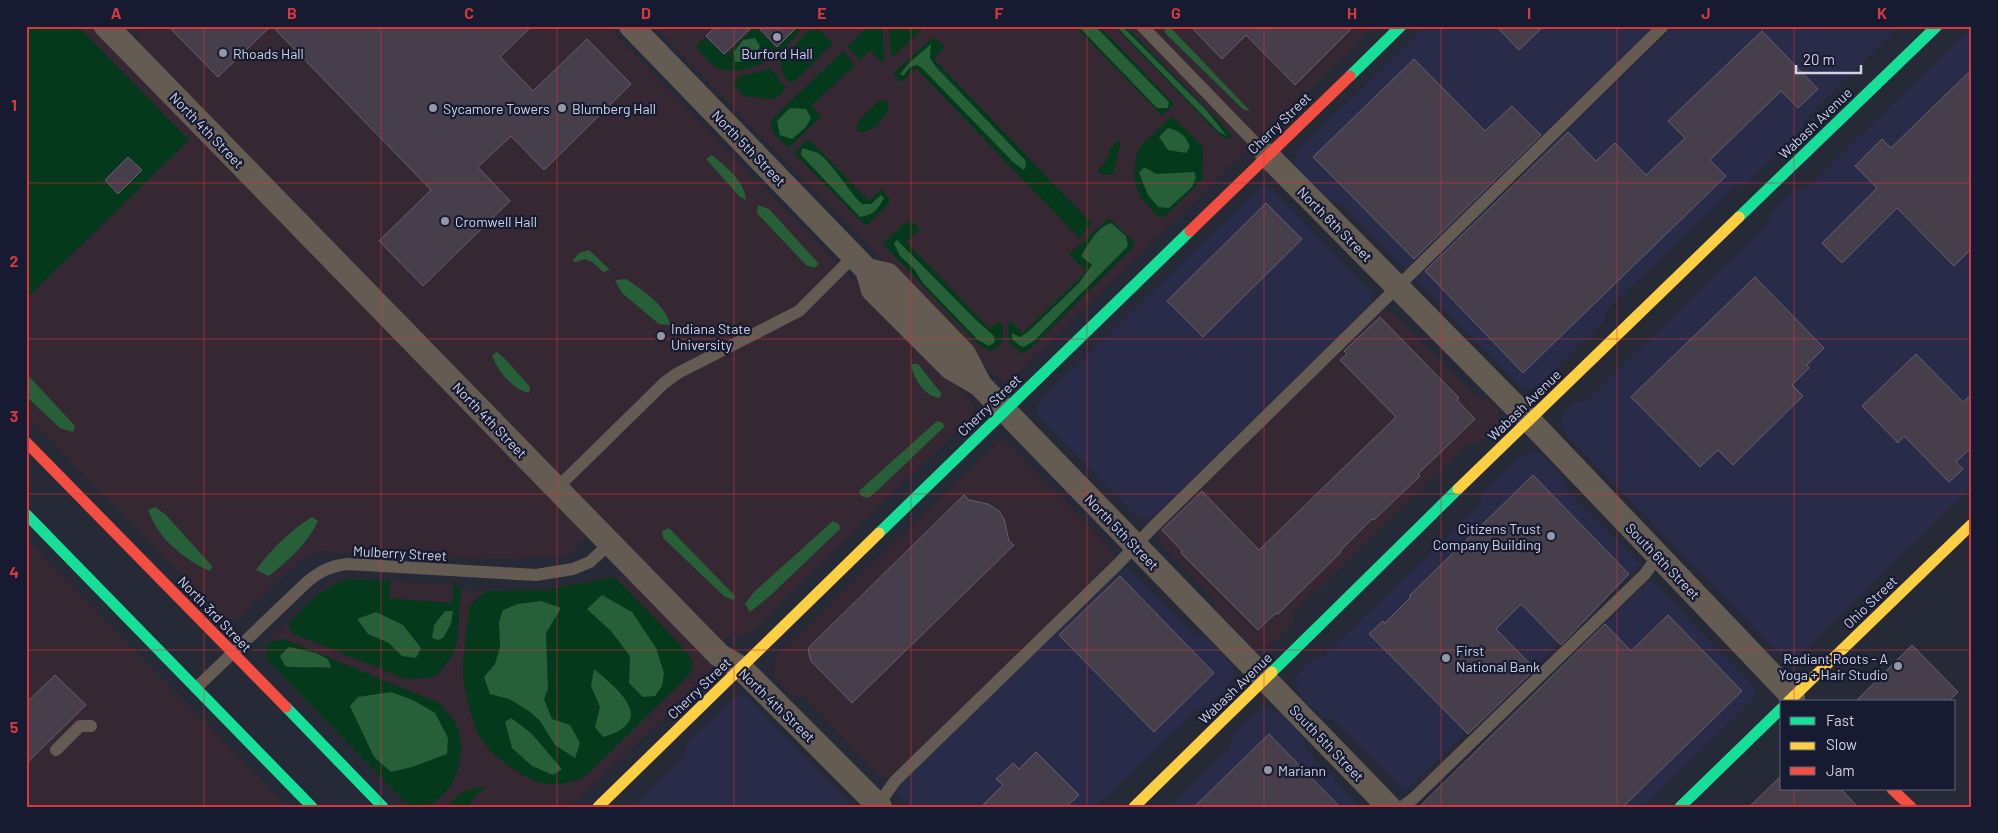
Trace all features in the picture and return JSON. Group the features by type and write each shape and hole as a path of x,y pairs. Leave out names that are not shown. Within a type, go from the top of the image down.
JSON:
{"main road":[{"name":"Cherry Street","path":"598,807 1401,26"},
{"name":"Wabash Avenue","path":"1137,806 1530,420 1937,26"},
{"name":"North 3rd Street","path":"26,442 383,807"},
{"path":"26,514 312,807"},
{"name":"Ohio Street","path":"1792,700 1972,524"},
{"name":"Ohio Street","path":"1680,807 1780,712"},
{"path":"1893,790 1911,807"}],"street":[{"name":"North 4th Street","path":"106,26 719,655 741,668 879,806"},
{"name":"North 5th Street","path":"631,26 861,263 888,276 964,354 980,385 1265,679"},
{"name":"North 6th Street","path":"1268,156 1530,420"},
{"name":"South 6th Street","path":"1530,420 1658,556 1788,700"},
{"name":"South 5th Street","path":"1265,679 1390,807"}],"lane":[{"name":"North 6th Street","path":"1142,26 1268,156"},
{"path":"879,806 895,781 1663,26"},
{"path":"556,489 671,378 799,311 861,263"},
{"name":"Mulberry Street","path":"196,688 307,582 320,571 333,566 361,565 536,575 572,569 590,562 610,543"},
{"path":"1402,807 1420,792 1645,574 1658,556"},
{"path":"56,750 80,726 91,726"}],"shaded area":[{"path":"26,26 97,26 587,535 582,543 568,556 504,559 378,556 320,551 299,561 241,617 234,620 225,619 26,416"},
{"name":"Indiana State University","path":"137,26 607,26 975,405 974,414 748,635 742,636 734,632 719,647 537,451 438,349 427,348 403,315 140,44"},
{"path":"654,26 1375,26 1009,381 1003,381"},
{"path":"1426,26 1653,26 1406,269 1340,203 1327,202 1297,171 1294,162 1297,152"},
{"path":"1674,26 1900,26 1804,120 1802,129 1746,184 1736,185 1605,312 1604,322 1538,386 1533,389 1523,389 1416,281 1416,278"},
{"path":"1972,27 1972,487 1797,657 1785,659 1571,440 1562,427 1563,417 1566,410 1576,402 1586,401 1770,222 1773,210 1795,189 1806,189"},
{"path":"1263,185 1268,186 1372,292 1372,303 1151,519 1138,518 1039,417 1037,412 1038,403"},
{"path":"1390,311 1477,398 1488,399 1498,409 1500,418 1498,426 1480,443 1469,443 1293,613 1293,624 1272,644 1266,648 1251,646 1215,610 1215,600 1161,544 1158,530 1381,312"},
{"path":"1001,440 1007,443 1114,552 1113,560 890,777 881,777 803,697 793,696 776,678 774,674 776,659 782,651"},
{"path":"1533,451 1540,453 1563,477 1564,488 1640,563 1639,566 1405,791 1331,718 1322,717 1301,697 1298,692 1296,679 1298,674 1312,659 1324,656 1481,504 1481,495 1522,455"},
{"path":"26,539 288,807 26,807"},
{"path":"1127,567 1194,635 1206,637 1231,664 1234,671 1229,686 1207,708 1196,710 1095,807 910,807 895,789 1123,568"},
{"path":"628,574 714,663 708,674 570,807 408,807 269,663 264,655 264,648 268,641 323,588 348,578 457,585 462,591 545,589"},
{"path":"1648,581 1653,582 1750,682 1756,691 1753,699 1643,807 1419,807"},
{"path":"742,694 853,807 634,807 684,758 687,743 734,698"},
{"path":"1267,708 1280,714 1305,739 1305,749 1361,807 1170,807 1230,748 1233,735 1261,709"}],"green space":[{"path":"26,26 78,26 189,140 26,299"},
{"path":"748,26 755,26 777,48 799,26 803,26 777,55 761,64 743,70 734,71 718,68 709,62 696,47 705,37 725,56 752,30"},
{"path":"869,26 882,26 885,58 881,62 870,50 860,60 847,47"},
{"path":"889,26 925,26 893,57 890,47"},
{"path":"1075,26 1099,26 1174,104 1162,116"},
{"path":"1078,26 1095,26 1169,102 1168,108 1157,108"},
{"path":"1114,26 1125,26 1232,137 1227,139 1222,137"},
{"path":"1116,26 1122,26 1207,111 1227,136 1219,132"},
{"path":"1163,26 1169,26 1250,111 1244,110 1166,34"},
{"path":"818,28 833,43 794,82 788,81 782,72 781,62 808,31"},
{"path":"933,37 945,47 934,59 1092,224 1079,238 916,68 901,82 893,74"},
{"path":"755,38 760,46 755,55 751,59 735,62 734,52 743,40"},
{"path":"931,44 930,58 936,67 1025,160 1026,166 1024,170 1014,163 922,68 917,65 910,67 903,76 900,74 910,62"},
{"path":"843,51 855,65 811,106 821,116 789,148 773,132 772,119"},
{"path":"770,69 785,88 775,99 744,96 733,85 740,76"},
{"path":"880,100 889,103 887,113 870,130 860,132 856,127 860,119"},
{"path":"790,108 806,109 811,118 806,127 792,139 780,135 777,121"},
{"path":"1172,116 1203,147 1202,180 1163,218 1157,215 1141,198 1135,183 1134,169 1136,155 1141,145"},
{"path":"1168,128 1179,132 1187,139 1190,147 1186,153 1168,150 1159,137"},
{"path":"808,138 869,201 881,189 889,198 888,204 866,226 794,153"},
{"path":"1119,139 1120,146 1113,174 1102,175 1098,173 1098,170 1110,155 1109,150"},
{"path":"802,148 816,152 823,157 862,204 871,204 881,195 884,198 877,208 869,215 860,217 801,155"},
{"path":"712,155 738,180 745,193 746,200 740,197 706,159"},
{"path":"1144,167 1156,174 1194,172 1196,177 1192,187 1169,208 1158,207 1148,195 1139,173"},
{"path":"758,205 769,209 819,264 814,268 806,265 757,213"},
{"path":"1109,218 1134,242 1134,246 1030,349 1021,353 1009,343 1008,324 1011,321 1023,333 1086,272 1069,254"},
{"path":"912,221 920,229 906,242 990,329 999,321 1003,326 1002,343 991,351 981,347 883,244 902,225"},
{"path":"1111,223 1126,236 1128,246 1034,341 1024,347 1020,346 1012,339 1012,333 1020,337 1029,331 1079,283 1092,265 1081,256 1097,232"},
{"path":"897,240 994,336 995,342 989,346 978,340 923,283 914,269 900,256 894,243"},
{"path":"589,250 610,270 603,272 594,263 585,259 576,262 572,261 579,253"},
{"path":"626,279 658,304 668,317 671,325 659,324 622,293 615,280"},
{"path":"497,352 530,387 529,393 517,388 502,373 492,355"},
{"path":"911,364 918,364 941,393 940,398 929,394 921,386 914,375"},
{"path":"26,373 75,426 73,432 60,428 26,396"},
{"path":"937,421 943,423 944,427 878,490 868,498 861,496 859,491"},
{"path":"155,507 166,515 212,566 210,571 188,559 161,534 148,510"},
{"path":"312,517 318,521 314,530 290,558 269,576 256,570 281,541"},
{"path":"833,521 839,524 840,529 771,595 750,612 745,604 754,592"},
{"path":"669,528 735,596 733,600 724,596 663,538 662,531"},
{"path":"615,577 689,654 692,670 588,774 572,781 556,784 547,784 531,779 495,755 482,740 471,715 463,674 469,609 473,601 488,591 545,590"},
{"path":"349,579 391,581 389,598 452,603 453,586 457,585 461,590 457,643 453,655 437,675 427,678 406,679 292,633 289,623 309,603 331,586"},
{"path":"602,595 632,612 656,648 664,673 662,686 655,696 643,697 629,683 630,656 611,631 587,609"},
{"path":"541,601 561,608 546,633 548,689 544,699 552,719 570,725 580,743 575,758 555,745 540,721 529,711 509,699 490,694 484,677 495,664 500,647 499,622 503,610 518,604"},
{"path":"445,611 453,611 451,624 443,638 438,640 432,638 434,625"},
{"path":"376,612 403,625 421,648 416,658 402,656 389,643 368,634 357,619"},
{"path":"284,639 439,703 456,724 461,742 461,753 456,775 444,794 423,807 410,807 269,662 265,652 269,642"},
{"path":"289,647 316,653 328,659 331,668 285,666 280,656"},
{"path":"594,669 614,686 628,705 631,714 628,723 619,730 603,737 595,727 600,707 591,686"},
{"path":"391,692 413,700 435,713 448,738 447,754 412,767 391,772 374,757 350,706 358,697"},
{"path":"511,718 531,733 562,769 553,775 532,766 512,748 505,722"},
{"path":"484,787 485,789 475,795 468,807 448,807 463,792"}],"building":[{"name":"Rhoads Hall","path":"168,26 271,26 218,77"},
{"name":"Sycamore Towers","path":"272,26 532,26 500,57 533,91 587,39 631,84 544,170 511,136 478,167 510,201 423,286 379,241 431,190"},
{"path":"716,26 753,26 724,54 706,36"},
{"name":"Burford Hall","path":"757,26 798,26 777,47"},
{"path":"1190,26 1354,26 1295,85 1246,35 1222,59"},
{"path":"1496,26 1544,26 1519,50"},
{"path":"1762,31 1818,89 1798,108 1781,91 1710,160 1726,176 1523,373 1425,271 1568,132 1596,161 1615,143 1646,175 1685,138 1668,121"},
{"path":"1414,59 1485,131 1512,106 1541,135 1414,259 1313,157"},
{"path":"1972,69 1972,248 1954,266 1897,208 1842,263 1822,243 1877,188 1855,166 1882,139 1891,148"},
{"path":"128,157 142,170 118,194 105,180"},
{"path":"1266,203 1302,239 1203,337 1167,301"},
{"path":"1755,277 1824,348 1807,365 1809,368 1792,385 1803,396 1733,465 1718,450 1700,467 1631,397"},
{"path":"1380,317 1459,398 1457,400 1475,419 1418,474 1420,476 1374,520 1372,519 1278,614 1276,613 1258,630 1181,553 1182,551 1162,530 1202,491 1259,550 1396,417 1340,360 1347,354 1344,351"},
{"path":"1916,354 1963,402 1972,394 1972,447 1956,462 1963,469 1949,482 1904,436 1898,443 1862,406"},
{"path":"1533,475 1629,574 1561,645 1521,604 1496,629 1535,669 1468,734 1369,634 1383,621 1385,623 1411,597 1409,596"},
{"path":"964,495 969,500 988,504 999,511 1004,519 1009,541 1014,545 852,703 811,661 808,650 810,646"},
{"path":"1120,576 1214,673 1154,732 1059,635"},
{"path":"1668,615 1742,691 1623,807 1419,807 1605,624 1631,651"},
{"path":"1912,645 1958,692 1950,700 1857,700"},
{"path":"55,675 86,705 26,764 26,703"},
{"name":"Mariann","path":"1269,734 1340,807 1194,807"},
{"path":"1036,752 1079,795 1066,807 981,807 1003,785 996,779 1013,763 1019,769"},
{"path":"1780,777 1780,790 1842,790 1858,807 1749,807"}],"traffic: fast":[{"path":"1350,76 1401,26"},
{"path":"1739,217 1937,26"},
{"path":"879,533 1190,231"},
{"path":"1272,672 1458,489"},
{"path":"26,514 312,807"},
{"path":"286,707 383,807"},
{"path":"1680,807 1780,710"}],"traffic: slow":[{"path":"1458,489 1739,217"},
{"path":"1790,700 1972,524"},
{"path":"598,807 879,533"},
{"path":"1134,807 1272,672"}],"traffic: jam":[{"path":"1190,231 1350,76"},
{"path":"26,442 286,707"},
{"path":"1893,790 1911,807"}],"place":[{"name":"Burford Hall","path":"777,37"},
{"name":"Rhoads Hall","path":"223,53"},
{"name":"Sycamore Towers","path":"433,108"},
{"name":"Blumberg Hall","path":"562,108"},
{"name":"Cromwell Hall","path":"445,221"},
{"name":"Indiana State University","path":"661,336"},
{"name":"Citizens Trust Company Building","path":"1551,536"},
{"name":"First National Bank","path":"1446,658"},
{"name":"Radiant Roots - A Yoga + Hair Studio","path":"1898,666"},
{"name":"Mariann","path":"1268,770"}]}
